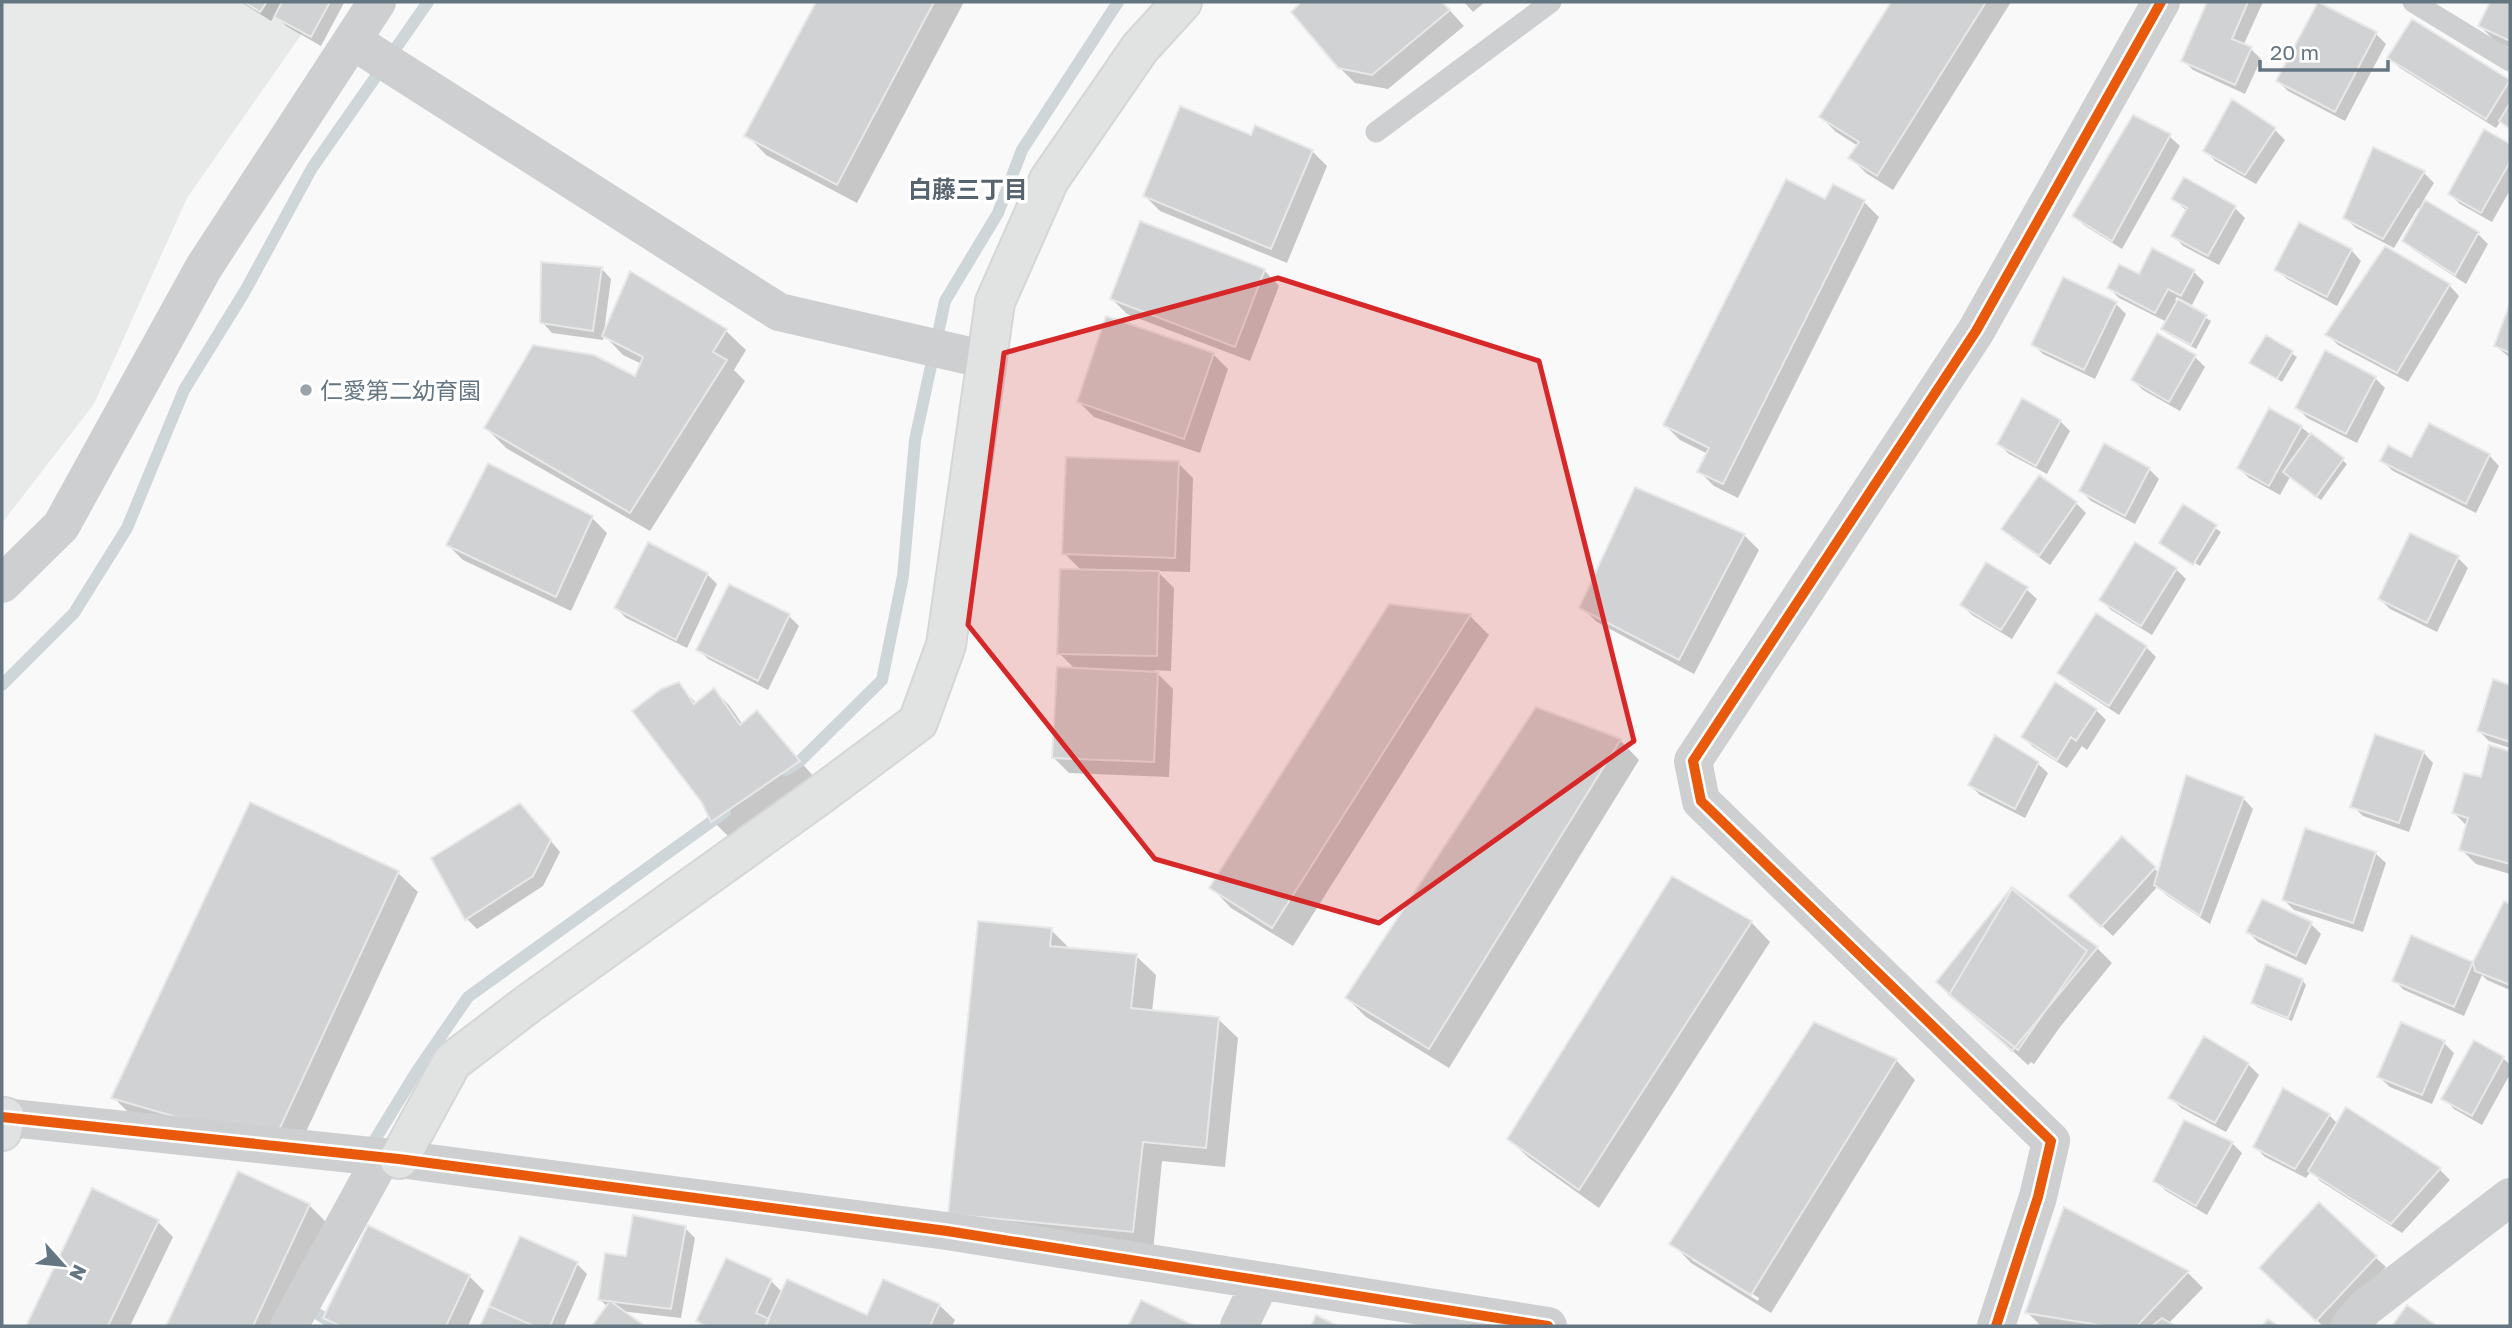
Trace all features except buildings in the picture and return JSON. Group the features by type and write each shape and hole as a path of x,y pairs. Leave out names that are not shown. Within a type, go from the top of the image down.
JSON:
{"street":[{"path":"2,584 61,526 204,267 377,2"},
{"path":"289,1326 390,1158 452,1062 918,722 946,645 995,302 1049,180 1140,48 1182,2"},
{"path":"1996,1326 2038,1197 2050,1141 1702,801 1693,761 1976,331 2161,2"},
{"path":"353,41 779,312 987,360"},
{"path":"3,1122 390,1158 947,1231 1548,1326"},
{"path":"2350,1326 2365,1308 2510,1197"},
{"path":"1239,1326 1261,1281"}],"lane":[{"path":"1376,132 1550,2"},
{"path":"2413,2 2510,61"}],"highlighted area":[{"path":"1278,278 1539,361 1634,741 1379,923 1155,859 968,625 1004,353"}],"shaded area":[{"path":"2,2 324,2 187,198 94,404 2,523"}],"waterway":[{"path":"2,685 74,613 127,528 184,390 245,291 312,168 428,2"},
{"path":"786,770 800,761 882,680 903,576 915,440 945,301 998,213 1022,150 1118,2"},
{"path":"368,1151 417,1071 468,997 725,812"},
{"path":"305,1306 337,1326"}],"cycle path":[{"path":"1996,1326 2038,1197 2051,1141 1701,801 1693,761 1976,331 2161,2"},
{"path":"2,1117 399,1159 947,1231 1548,1326"}],"place":[{"name":"仁愛第二幼育園","path":"306,390"}],"district":[{"name":"白藤三丁目","path":"968,188"}]}
